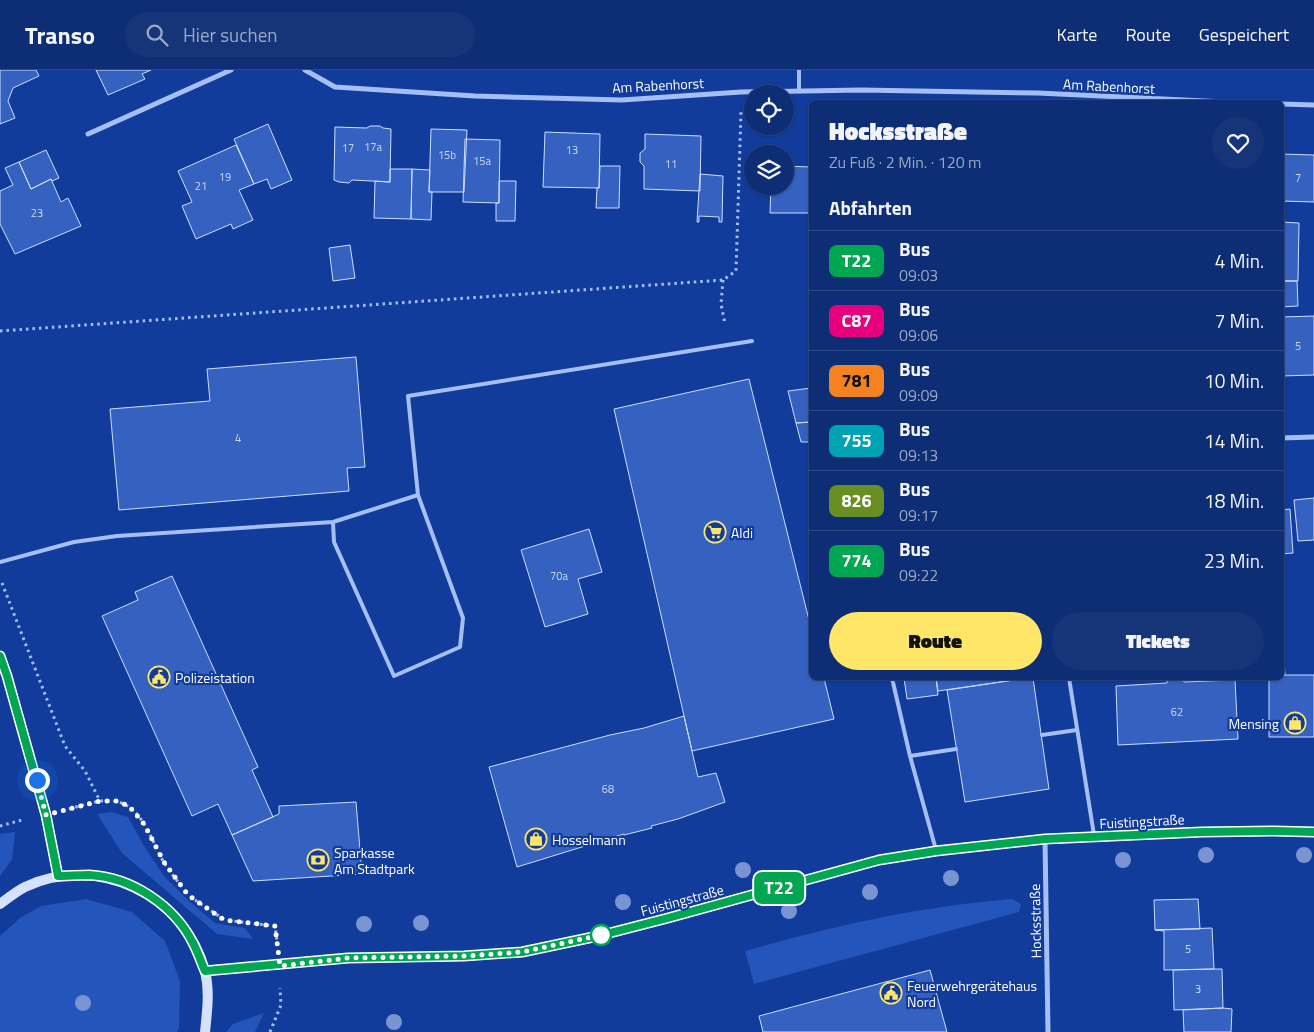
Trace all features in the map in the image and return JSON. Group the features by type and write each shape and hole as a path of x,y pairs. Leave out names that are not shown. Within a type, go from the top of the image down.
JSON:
{"main road":[{"path":"0,656 46,815 58,876"},
{"name":"Fuistingstraße","path":"205,971 280,966 348,958 464,956 522,952 598,936 879,860 936,851 1045,839 1202,832 1314,832"},
{"path":"0,904 25,887 58,876 90,875 121,881 150,895 179,922 193,942 205,971 209,1003 204,1032"}],"street":[{"path":"88,134 231,70"},
{"name":"Am Rabenhorst","path":"305,70 335,87 475,96 622,100 799,90 1038,93 1184,100"},
{"path":"1284,104 1314,105"},
{"path":"1284,438 1314,437"},
{"name":"Hocksstraße","path":"1045,839 1048,1032"}],"lane":[{"path":"799,70 799,90"},
{"path":"333,522 334,542 394,676 460,647 463,618 418,496 408,396 752,341"},
{"path":"0,562 74,542 117,536 333,522 418,496"},
{"path":"892,680 910,756 936,851"},
{"path":"1069,680 1095,837"},
{"path":"1042,735 1077,730"},
{"path":"910,756 956,749"}],"path":[{"path":"0,331 723,280 736,270 741,92"},
{"path":"723,280 721,304 730,344"},
{"path":"0,578 66,746 85,771 100,801"},
{"path":"46,815 100,801 116,801 129,806 144,824 164,862 188,895 224,920 275,926 280,966 281,1005 270,1032"}],"shaded area":[{"path":"111,812 128,817 164,876 190,902 215,923 245,928 253,939 217,934 122,853 97,814"},
{"path":"15,832 12,859 0,876 0,834"},
{"path":"86,899 132,912 165,941 180,981 179,1028 177,1032 0,1032 0,936 20,918 41,906"},
{"path":"1012,899 1021,904 1019,912 754,984 745,951 877,918 978,902"},
{"path":"264,1013 255,1032 226,1032 233,1024"}],"building":[{"path":"0,70 36,70 39,76 13,88 8,101 15,118 0,124"},
{"path":"96,70 151,70 142,74 145,79 108,95"},
{"path":"268,124 292,180 271,189 267,179 254,184 234,139"},
{"path":"370,126 391,129 390,182 352,180 349,183 334,180 335,127 367,128"},
{"path":"431,129 467,130 464,192 429,192"},
{"path":"545,132 600,134 599,188 543,187"},
{"path":"645,134 701,136 700,191 644,189 644,166 640,162 640,153 645,149"},
{"path":"465,139 500,140 499,203 463,202"},
{"path":"236,145 254,184 239,190 253,220 233,229 231,224 196,239 182,206 192,202 178,171"},
{"path":"46,150 59,178 52,181 51,179 31,189 19,162"},
{"path":"1284,154 1314,155 1314,202 1284,201"},
{"path":"19,162 31,189 51,179 61,202 68,198 81,226 15,254 0,224 0,191 13,185 5,168"},
{"path":"600,166 620,166 619,208 596,208"},
{"path":"794,166 809,167 809,213 770,213 771,195 794,195"},
{"path":"390,169 412,169 411,219 374,218 375,181 390,182"},
{"path":"412,169 430,170 429,192 432,192 431,220 411,219"},
{"path":"700,174 723,176 722,222 719,222 719,217 699,216 699,222 697,222"},
{"path":"499,181 516,181 515,221 496,221 496,203 499,203"},
{"path":"1284,222 1299,223 1298,281 1284,281"},
{"path":"350,245 355,278 333,281 329,248"},
{"path":"1284,281 1297,281 1298,306 1284,307"},
{"path":"1314,316 1314,375 1284,376 1284,317"},
{"path":"356,357 365,467 347,468 349,491 119,510 110,409 210,401 207,369"},
{"name":"Aldi","path":"749,379 809,620 809,680 824,680 834,719 692,751 614,409"},
{"path":"809,388 809,422 796,423 788,391"},
{"path":"809,422 809,442 801,442 796,423"},
{"path":"1314,498 1314,540 1298,541 1294,500"},
{"path":"1290,509 1293,553 1284,554 1284,510"},
{"path":"589,529 602,572 578,579 588,614 545,627 521,550"},
{"path":"172,576 258,767 252,770 273,817 232,835 218,804 192,816 102,616 138,600 135,592"},
{"path":"1284,675 1314,675 1314,737 1269,737 1269,680 1284,680"},
{"path":"904,680 936,680 938,695 907,699"},
{"path":"936,680 1014,680 938,691"},
{"path":"1014,680 1033,680 1049,789 965,802 947,690"},
{"path":"1167,680 1184,680 1184,682 1235,680 1238,739 1118,745 1116,686 1167,683"},
{"path":"684,716 698,777 716,773 725,802 678,819 651,826 652,828 624,834 517,867 489,767"},
{"path":"356,802 362,874 253,881 232,835 279,814 279,806"},
{"path":"1198,899 1200,929 1155,930 1154,900"},
{"path":"1212,928 1214,969 1164,970 1164,931 1155,930"},
{"path":"1222,969 1223,1008 1174,1010 1173,970"},
{"name":"Feuerwehrgerätehaus Nord","path":"930,970 947,1032 763,1032 759,1016"},
{"path":"1232,1009 1231,1032 1184,1032 1183,1010"}],"bus line":[{"name":"T22","path":"0,656 46,815 58,876 90,875 121,881 150,895 174,916 184,929 193,942 205,971 280,966 348,958 464,956 522,952 598,936 668,918 879,860 936,851 1045,839 1202,832 1314,832"}],"place":[{"name":"Aldi","path":"715,532"},
{"name":"Polizeistation","path":"159,677"},
{"name":"Mensing","path":"1295,723"},
{"name":"Hosselmann","path":"536,839"},
{"name":"Sparkasse Am Stadtpark","path":"318,860"},
{"name":"Feuerwehrgerätehaus Nord","path":"891,993"}],"route":[{"path":"37,780 46,815 100,801 116,801 129,806 144,824 164,862 188,895 224,920 275,926 280,966 348,958 464,956 522,952 601,935"}]}
